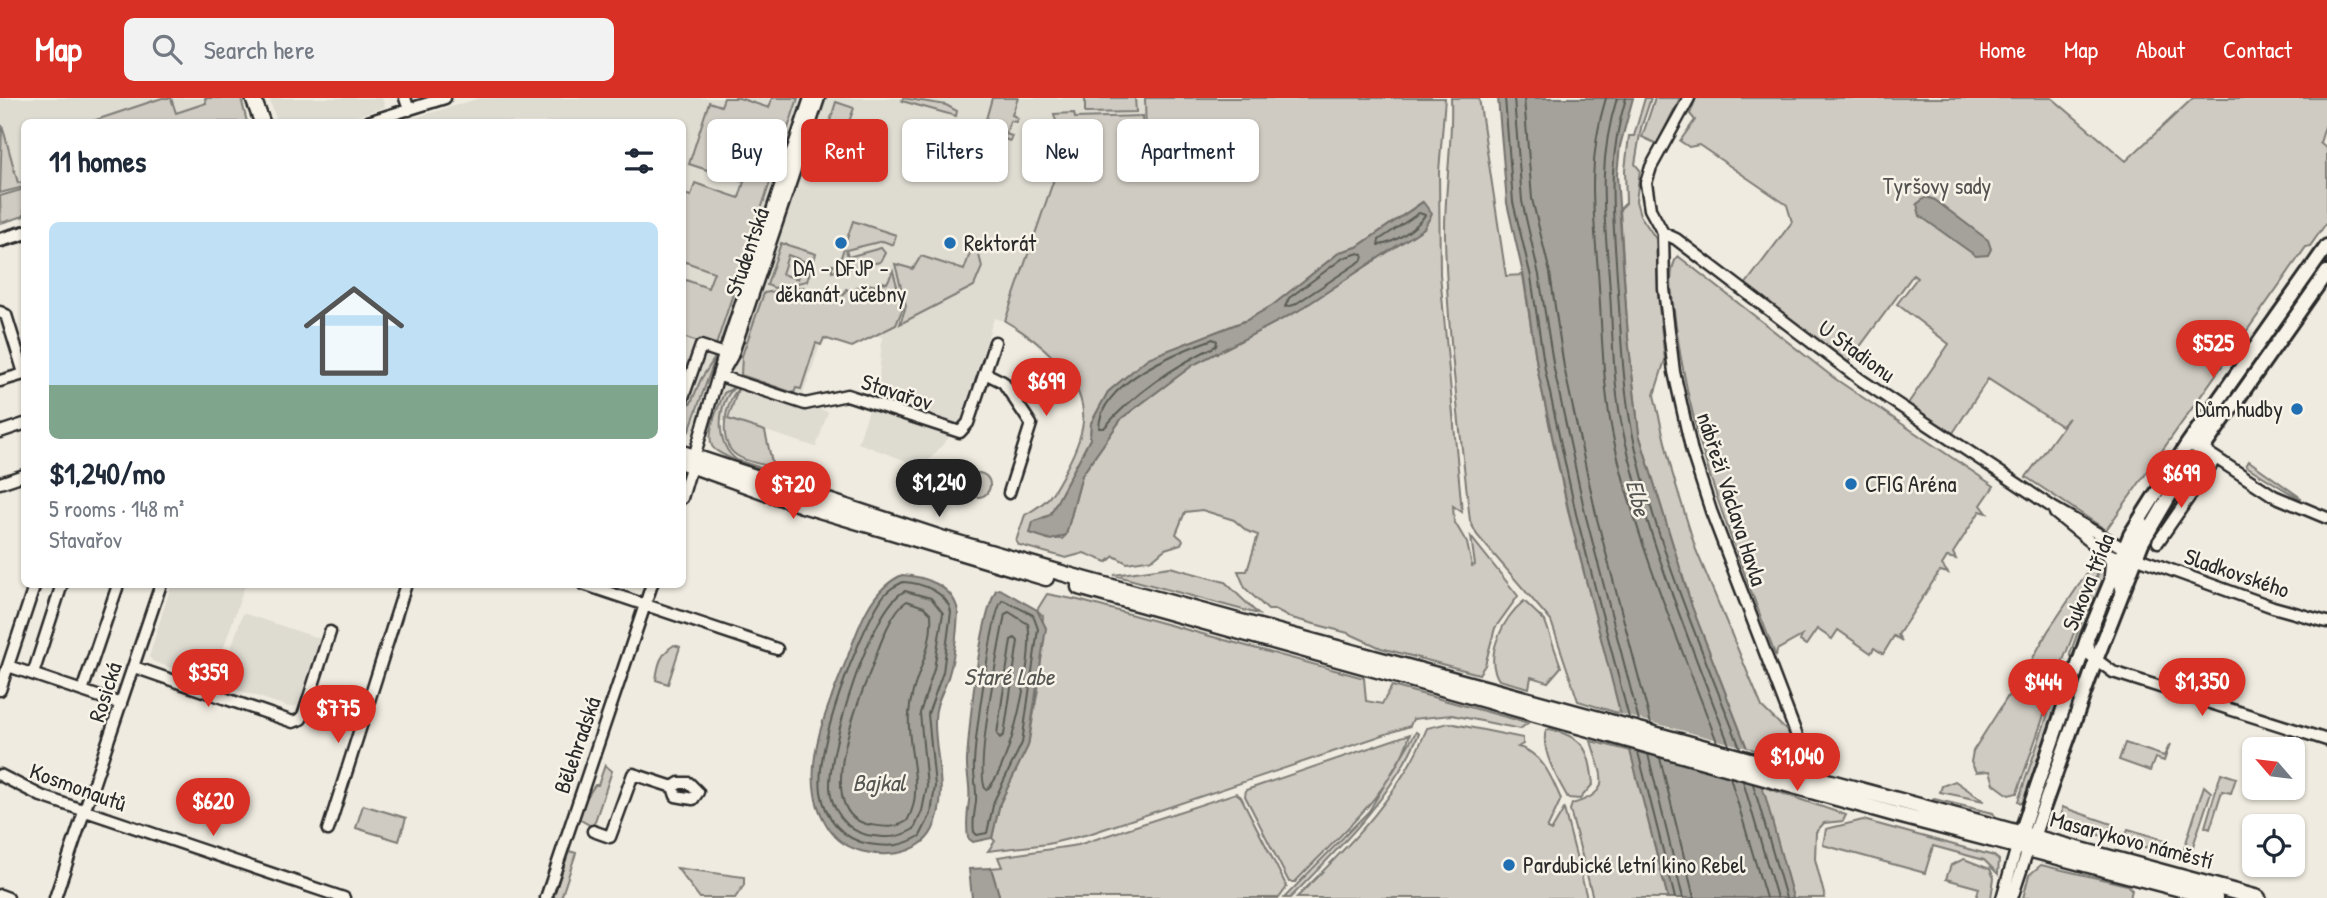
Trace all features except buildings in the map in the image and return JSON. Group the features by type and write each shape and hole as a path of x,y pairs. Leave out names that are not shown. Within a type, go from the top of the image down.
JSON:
{"main road":[{"path":"251,98 253,119"},
{"path":"251,98 261,119"},
{"path":"688,460 1003,556 1553,705 1777,774 2025,841"},
{"path":"688,460 803,505 995,565 1756,774 1805,774 2025,841"},
{"name":"Masarykovo náměstí","path":"2025,841 2215,898"},
{"name":"Masarykovo náměstí","path":"2025,841 2258,898"}],"street":[{"path":"405,98 409,110"},
{"path":"378,119 444,98"},
{"name":"Studentská","path":"728,355 810,98"},
{"name":"Studentská","path":"688,460 728,355 818,98"},
{"path":"1663,233 1650,209 1646,183 1651,167 1689,98"},
{"name":"U Stadionu","path":"1663,233 1676,239 1861,380 2126,555"},
{"name":"nábřeží Václava Havla","path":"1663,233 1662,270 1671,353 1695,462 1718,532 1796,727 1815,770 1831,781"},
{"path":"0,240 21,234"},
{"name":"Sukova třída","path":"2025,841 2122,592 2126,555 2145,508 2327,246"},
{"name":"Sukova třída","path":"2025,841 2088,636 2110,576 2159,514 2327,272"},
{"path":"2,312 5,328 21,367"},
{"name":"Stavařov","path":"720,376 805,404 847,395 960,432 968,424 995,342"},
{"path":"686,389 701,346 728,355"},
{"path":"985,373 1003,382 1031,424 1009,494"},
{"path":"0,381 21,375"},
{"path":"2215,405 2217,415 2198,444 2202,449 2274,496 2327,519"},
{"path":"0,432 21,425"},
{"path":"2186,446 2202,449"},
{"path":"2158,542 2216,458"},
{"path":"0,483 21,476"},
{"name":"U Stadionu","path":"2033,495 2101,550 2126,555"},
{"path":"2101,550 2110,559 2110,576"},
{"name":"Sladkovského","path":"2126,555 2261,603 2327,622"},
{"path":"0,690 33,588"},
{"path":"33,674 61,588"},
{"path":"82,691 117,588"},
{"name":"Rosická","path":"55,898 160,588"},
{"path":"328,830 405,588"},
{"path":"595,588 777,649"},
{"name":"Bělehradská","path":"546,898 651,588"},
{"path":"134,667 293,722 301,719 304,713 330,632"},
{"path":"2088,636 2087,650 2095,660 2118,674 2327,740"},
{"path":"8,666 121,704"},
{"name":"nábřeží Václava Havla","path":"1777,774 1797,759 1800,748 1796,727"},
{"path":"1805,774 1811,759"},
{"path":"593,831 610,837 633,774 673,787"},
{"name":"Kosmonautů","path":"0,775 30,792 344,898"},
{"path":"2002,898 2011,868 2025,841"},
{"name":"Masarykovo náměstí","path":"2012,898 2025,841"},
{"path":"0,895 8,898"}],"shaded area":[{"path":"0,98 162,98 99,119 21,119 21,183 18,184 4,136 0,136"},
{"path":"171,98 205,98 207,103 176,113"},
{"path":"269,98 382,98 385,107 348,119 276,119"},
{"path":"480,98 1163,98 1160,119 1117,119 1117,145 1103,146 1103,119 1022,119 1022,182 1053,182 1005,321 994,318 959,426 923,467 858,443 879,380 882,337 829,320 800,403 828,412 816,447 728,419 686,435 686,119 411,119"},
{"path":"170,588 244,588 212,682 154,662 149,657"},
{"path":"243,613 321,639 297,706 289,707 219,684"}],"green space":[{"path":"162,98 171,98 176,113 206,103 205,98 241,98 246,119 99,119"},
{"path":"724,98 739,98 769,108 772,98 798,98 787,131 787,119 707,119 707,170 689,164 709,102 721,106"},
{"path":"903,98 946,105 957,111 956,116 902,101"},
{"path":"992,98 1018,98 1012,115 1018,118 1016,122 1010,121 1008,128 1008,119 986,119"},
{"path":"1085,98 1135,98 1136,112 1085,113"},
{"path":"1145,98 1445,98 1439,172 1440,274 1462,512 1453,506 1454,521 1467,543 1472,566 1475,565 1471,537 1518,596 1495,628 1485,665 1479,674 1381,648 1348,633 1268,610 1245,588 1238,571 1247,571 1258,535 1247,531 1234,520 1202,510 1185,512 1176,534 1183,540 1181,544 1165,549 1153,559 1127,563 1114,556 1107,562 1084,553 1066,558 1019,545 1016,541 1025,515 1046,501 1057,485 1081,434 1083,419 1080,398 1065,371 1043,347 1005,321 1053,182 1103,182 1103,119 1055,119 1054,114 1074,113 1075,118 1142,116 1142,119 1117,119 1117,182 1259,182 1259,119 1145,119","holes":["1422,202 1424,228 1298,311 1193,365 1122,418 1082,475 1066,535 1062,539 1047,539 1037,520 1050,515 1090,439 1091,423 1108,392 1148,358 1247,320 1273,305 1340,252 1357,247"]},
{"path":"1451,98 1479,98 1506,276 1523,275 1538,372 1569,515 1621,714 1578,701 1551,621 1477,535 1470,521 1454,379 1446,273 1445,220"},
{"path":"1645,98 1651,98 1641,128 1635,164 1640,170 1636,201 1640,215 1656,239 1665,360 1654,395 1672,472 1696,550 1762,707 1793,737 1793,749 1785,757 1747,748 1692,607 1639,434 1628,338 1620,209 1626,203 1625,170 1629,136 1634,136"},
{"path":"1655,98 1680,98 1657,144 1642,137"},
{"name":"Tyršovy sady","path":"1696,98 2052,98 2126,161 2193,98 2327,98 2327,120 2320,143 2327,149 2327,222 2310,246 2306,247 2106,530 2026,477 2069,418 2061,426 1988,379 1953,433 1907,405 1949,344 1897,304 1917,278 1913,275 1847,364 1745,285 1792,222 1787,205 1699,145 1689,147 1680,141 1695,120 1690,114"},
{"path":"836,102 854,108 850,119 831,119"},
{"path":"2,125 21,188 0,193"},
{"path":"744,182 770,182 716,345 712,347 686,338 686,280 708,288 714,272 686,262 686,195 691,196 695,183 739,198"},
{"path":"775,189 724,344 721,341 772,190"},
{"path":"21,190 21,217 1,223 0,196"},
{"path":"853,221 896,235 893,245 883,241 846,250 848,257 881,248 885,253 880,262 832,272 832,265 838,266"},
{"path":"975,239 982,267 974,286 900,324 906,306 895,264 913,269 921,256 964,270"},
{"path":"781,243 816,254 807,281 774,288 767,285","holes":["788,255 804,261 798,279 782,274"]},
{"path":"2327,254 2327,263 2210,430 2243,374"},
{"name":"CFIG Aréna","path":"1678,256 1834,378 1994,486 1981,505 1987,513 1980,511 1953,553 1956,559 1947,557 1942,565 1948,573 1940,571 1898,635 1902,641 1894,636 1883,654 1874,648 1871,653 1838,630 1832,639 1817,629 1806,645 1800,641 1802,636 1777,650 1776,657 1729,532 1691,409 1672,295 1672,269"},
{"path":"893,271 903,308 896,325 852,347 824,338 821,345 816,343 801,389 796,388 794,393 741,375 742,356 764,293 803,287 800,296 822,301 825,295 833,298 835,292 844,295 846,289 855,292 857,287 866,289 868,284 876,286 878,281 887,283"},
{"path":"716,356 686,434 686,404 691,403 701,379"},
{"path":"735,387 721,413 722,435 730,454 737,460 818,487 761,471 728,457 712,446 711,433 716,412 724,393"},
{"path":"738,389 728,419 765,431 773,467 736,455 726,441 727,412"},
{"path":"2249,461 2301,498 2246,466"},
{"path":"978,473 986,477 990,485 986,493 978,497 970,493 966,485 970,477"},
{"path":"2097,558 2097,575 2062,663 2024,674 2048,631"},
{"path":"2104,558 2106,575 2074,662 2070,654"},
{"path":"1170,567 1225,582 1258,614 1114,575"},
{"path":"1047,594 1078,600 1364,678 1366,701 1382,704 1392,686 1528,723 1520,729 1452,715 1413,719 1410,726 1089,834 1048,844 988,851 995,841 992,838 1000,803 1028,746 1039,684 1043,616 1037,610"},
{"path":"1524,601 1545,621 1561,667 1548,682 1531,677 1529,688 1499,680 1493,660 1503,627"},
{"path":"674,645 680,647 668,684 656,680 663,656"},
{"path":"2072,668 2024,805 2018,801 2062,673"},
{"path":"2060,669 2017,793 2009,795 1994,784 1990,771 1976,772 1971,762 1973,751 2019,679"},
{"path":"1449,723 1523,738 1523,744 1518,747 1527,750 1540,761 1561,799 1547,829 1551,831 1564,809 1587,898 1296,898 1353,840 1387,799 1416,753 1427,728"},
{"path":"1546,730 1570,736 1583,746 1587,753 1593,784 1580,799 1568,798 1551,765 1545,738"},
{"path":"1416,732 1419,734 1407,758 1379,801 1309,879 1290,898 1284,898 1369,811"},
{"path":"1410,734 1391,775 1362,813 1295,882 1289,882 1245,796 1246,790"},
{"path":"1591,741 1631,751 1668,898 1593,898 1570,810 1572,804 1595,794 1600,788 1601,773"},
{"path":"2125,743 2164,756 2170,744 2164,761 2155,758 2150,771 2119,760"},
{"path":"605,765 612,771 593,827 579,819 587,797 595,785 598,785"},
{"path":"2221,773 2236,778 2231,793 2222,791 2210,829 2205,827"},
{"path":"1955,781 1984,801 1940,792 1942,786"},
{"path":"1761,786 1846,815 1843,821 1824,823 1816,832 1815,859 1825,898 1793,898"},
{"path":"2204,786 2211,792 2191,852 2184,849"},
{"path":"1236,793 1241,797 1287,887 1279,898 1000,898 991,868 1002,867 998,857 1078,845"},
{"path":"1934,799 1993,813 1999,823 1930,803"},
{"path":"363,805 406,818 399,841 356,828"},
{"path":"2062,807 2112,824 2107,837 2061,825"},
{"path":"1863,820 1994,856 1999,860 1998,874 1984,860 1933,846 1925,873 1823,845 1826,829"},
{"path":"2128,829 2168,841 2164,852 2114,839 2117,833 2126,834"},
{"path":"569,851 576,853 561,898 553,898"},
{"path":"1964,859 1990,869 1994,878 1991,898 1976,898 1979,888 1946,879 1951,865"},
{"path":"2041,865 2127,885 2132,890 2130,898 2023,898 2029,875"},
{"path":"677,868 744,877 744,885 735,898 700,898"}],"water":[{"name":"Elbe","path":"1498,98 1633,98 1620,146 1617,175 1628,338 1639,434 1692,607 1765,795 1793,898 1668,898 1572,526 1538,372 1524,278 1507,203"},
{"path":"1926,197 1935,200 1988,240 1991,249 1988,255 1976,256 1920,216 1917,204"},
{"path":"1423,202 1432,214 1424,228 1298,311 1193,365 1122,418 1082,475 1066,535 1051,540 1030,533 1033,522 1050,515 1090,439 1091,423 1108,392 1148,358 1247,320 1273,305 1340,252 1357,247"},
{"name":"Bajkal","path":"902,575 937,584 950,595 958,611 951,666 935,713 940,802 933,829 926,839 903,852 875,854 849,847 835,836 820,813 813,777 822,723 862,620 882,589"},
{"name":"Staré Labe","path":"1000,589 1037,610 1046,628 1028,746 1000,803 992,838 973,842 968,838 967,824 970,720 985,625 996,590"},
{"path":"991,868 1000,898 972,898 969,869"}],"pier":[{"path":"1617,713 1751,749 1765,787 1627,749"}],"place":[{"name":"DA - DFJP - děkanát, učebny","path":"841,243"},
{"name":"Rektorát","path":"950,243"},
{"name":"Dům hudby","path":"2297,409"},
{"name":"CFIG Aréna","path":"1851,484"},
{"name":"Pardubické letní kino Rebel","path":"1509,865"}]}
